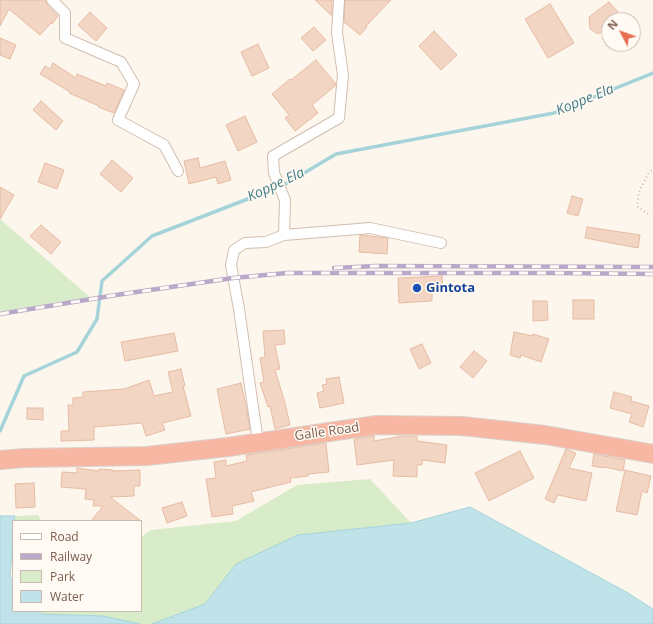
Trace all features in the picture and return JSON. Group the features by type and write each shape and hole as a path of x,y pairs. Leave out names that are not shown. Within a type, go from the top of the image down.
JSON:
{"highway":[{"name":"Galle Road","path":"0,460 24,458 147,456 228,447 376,425 462,426 545,435 653,454"}],"street":[{"path":"52,0 65,13 65,38 121,62 134,84 118,120 164,145 178,171"},
{"path":"284,235 285,200 274,173 273,156 339,118 343,75 337,33 339,0"},
{"path":"258,442 239,309 231,265 234,250 245,243 266,242 284,235 370,228 441,243"}],"path":[{"path":"648,214 637,206 639,192 649,172 653,170"}],"green space":[{"path":"0,219 92,299 0,314"},
{"path":"370,479 411,523 298,535 237,564 205,604 152,624 140,624 103,616 42,614 40,612 142,612 142,536 151,530 236,521 297,485"},
{"path":"38,515 40,520 14,520 15,516"}],"water":[{"path":"470,507 628,593 653,609 653,624 152,624 205,604 236,564 298,535 411,523"},
{"path":"0,516 15,516 14,520 12,520 10,577 12,579 12,612 40,612 42,614 103,616 140,624 0,624"}],"building":[{"path":"0,0 46,0 47,5 58,16 40,35 9,9 0,26"},
{"path":"315,0 332,0 332,15 331,15"},
{"path":"345,0 391,0 366,26 367,27 360,35 344,22"},
{"path":"609,2 618,12 601,12 601,32 598,34 590,29 589,17"},
{"path":"550,4 574,43 548,58 525,19"},
{"path":"90,12 107,28 96,41 78,25"},
{"path":"314,27 326,40 313,51 301,38"},
{"path":"434,31 457,55 441,70 419,46"},
{"path":"0,38 16,45 10,59 0,55"},
{"path":"258,44 269,68 252,76 241,52"},
{"path":"316,60 336,85 312,105 318,113 295,131 285,118 289,115 272,94"},
{"path":"53,63 76,78 77,74 106,86 107,83 124,90 114,113 69,93 70,92 40,74 45,66 50,69"},
{"path":"41,101 63,121 56,130 33,110"},
{"path":"245,116 257,142 238,151 226,125"},
{"path":"198,158 200,168 225,161 231,180 218,184 216,177 189,184 184,161"},
{"path":"112,160 133,178 121,192 100,174"},
{"path":"45,163 64,170 57,189 38,182"},
{"path":"0,187 14,195 0,219"},
{"path":"572,196 583,199 578,216 567,213"},
{"path":"41,225 61,242 51,254 30,236"},
{"path":"587,227 640,235 638,248 585,238"},
{"path":"360,235 388,238 387,254 359,252"},
{"path":"442,276 443,290 432,290 432,301 399,303 398,278"},
{"path":"573,300 594,300 594,319 573,319"},
{"path":"533,301 547,301 548,320 533,321"},
{"path":"284,330 285,344 275,345 280,369 275,370 290,425 275,429 270,406 268,407 260,383 264,382 260,358 265,357 263,331"},
{"path":"514,332 533,336 533,334 549,339 541,362 521,355 520,358 510,355"},
{"path":"174,333 178,351 125,361 121,342"},
{"path":"422,344 431,363 419,369 410,349"},
{"path":"474,351 487,361 473,378 460,367"},
{"path":"181,369 185,386 183,386 191,416 162,423 165,430 146,436 142,423 94,427 94,440 61,441 61,431 69,431 68,405 73,405 73,398 83,397 83,392 124,389 149,380 154,396 173,392 168,372"},
{"path":"339,377 344,403 320,408 317,393 324,391 322,385 327,384 326,379"},
{"path":"241,383 250,429 226,434 217,389"},
{"path":"614,392 632,397 631,401 649,406 643,427 629,422 632,414 610,408"},
{"path":"27,408 43,408 43,420 27,419"},
{"path":"374,436 374,441 398,436 417,436 417,441 447,445 445,463 422,460 422,465 417,465 417,477 393,476 394,460 357,465 354,439"},
{"path":"326,443 329,472 308,474 308,476 290,478 291,482 251,492 254,501 232,506 233,514 212,517 206,479 216,478 214,462 226,460 226,466 247,461 246,455"},
{"path":"566,449 576,453 569,468 592,473 586,501 558,495 554,503 545,499"},
{"path":"520,451 534,478 489,501 475,473"},
{"path":"594,454 625,460 623,471 592,466"},
{"path":"77,468 99,471 99,469 113,471 140,470 140,486 134,486 134,496 110,497 140,520 92,520 103,506 93,506 94,500 85,499 86,489 61,487 62,472 77,473"},
{"path":"625,470 651,476 647,493 642,491 637,515 616,511"},
{"path":"34,483 35,507 16,508 15,484"},
{"path":"182,502 187,516 167,523 162,508"}],"waterway":[{"name":"Koppe Ela","path":"0,431 24,376 77,352 97,319 102,281 152,236 284,185 336,154 554,113 653,73"}],"railway":[{"path":"334,268 376,266 653,267"},
{"path":"0,314 233,278 287,273 653,274"}],"place":[{"name":"Gintota","path":"417,288"}]}
